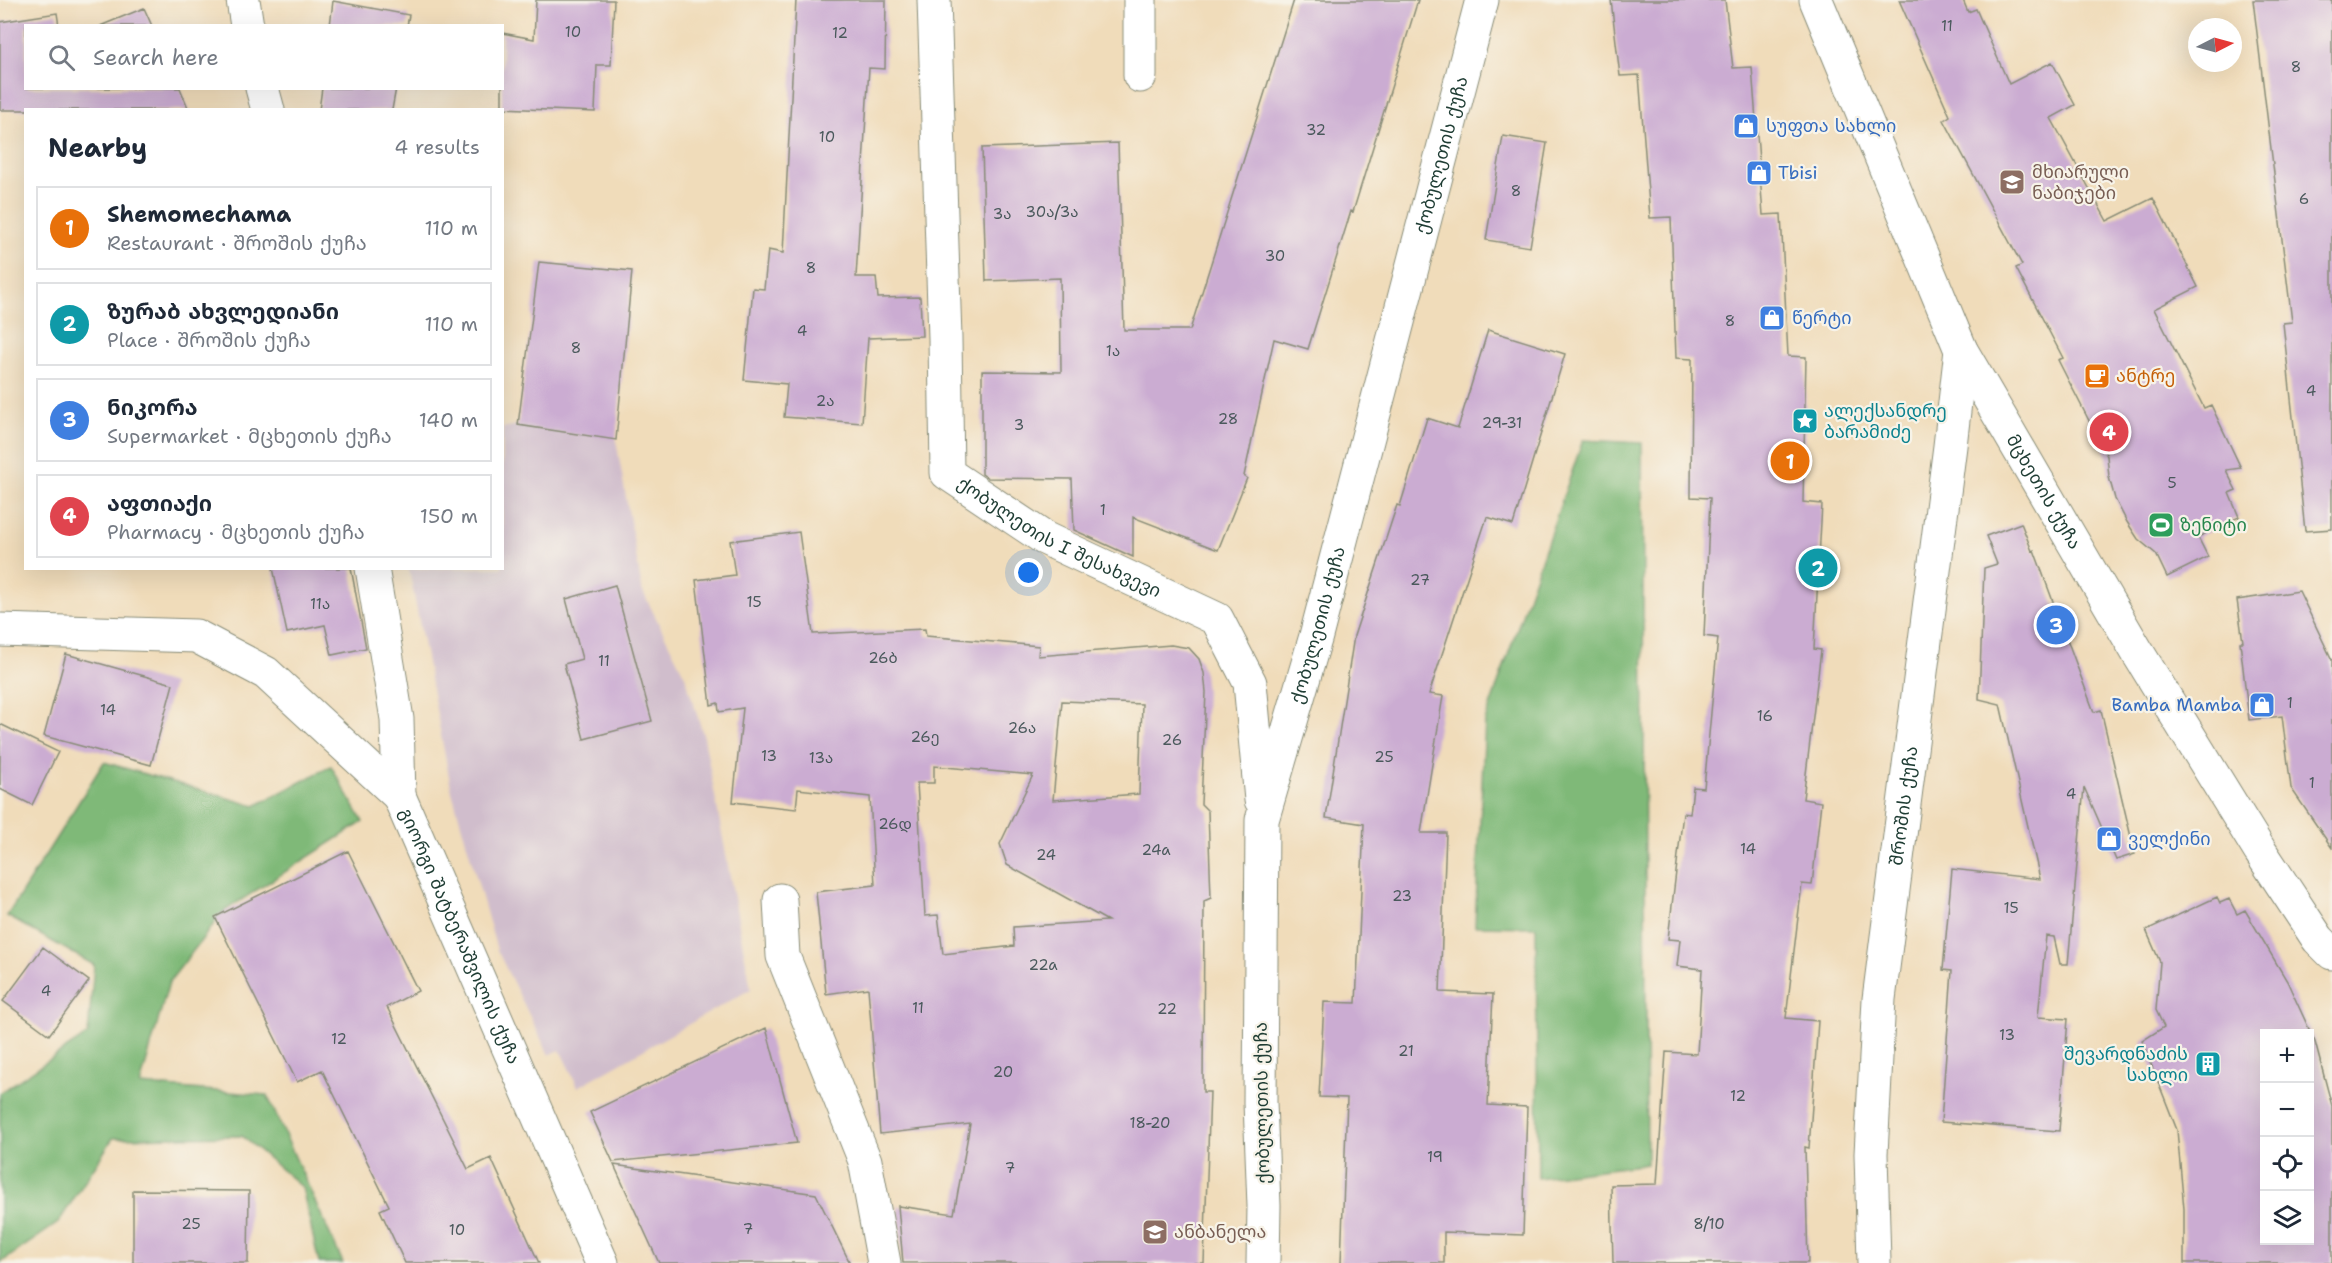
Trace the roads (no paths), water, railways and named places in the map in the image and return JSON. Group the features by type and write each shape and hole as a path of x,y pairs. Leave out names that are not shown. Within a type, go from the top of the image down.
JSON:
{"street":[{"path":"243,0 247,24"},
{"name":"ქობულეთის I შესახვევი","path":"934,0 947,473 1044,538 1217,619 1250,683 1262,820"},
{"path":"1140,0 1140,76"},
{"name":"ქობულეთის ქუჩა","path":"1263,1263 1264,1206 1260,1102 1262,820 1316,636 1482,0"},
{"name":"მცხეთის ქუჩა","path":"1816,0 1961,350 2138,653 2254,841 2318,939 2332,953"},
{"path":"263,90 267,108"},
{"name":"შროშის ქუჩა","path":"1874,1263 1870,1154 1879,999 1961,350"},
{"path":"372,570 397,720 399,796"},
{"name":"გიორგი შატბერაშვილის ქუჩა","path":"0,630 196,636 266,673 399,796 602,1263"},
{"path":"780,900 783,956 865,1161 884,1263"}],"place":[{"name":"სუფთა სახლი","path":"1746,126"},
{"name":"Tbisi","path":"1759,173"},
{"name":"მხიარული ნაბიჯები","path":"2012,182"},
{"name":"წერტი","path":"1772,318"},
{"name":"ანტრე","path":"2097,376"},
{"name":"ალექსანდრე ბარამიძე","path":"1805,421"},
{"name":"აფთიაქი","path":"2109,432"},
{"name":"Shemomechama","path":"1790,461"},
{"name":"ზენიტი","path":"2161,525"},
{"name":"ზურაბ ახვლედიანი","path":"1818,568"},
{"name":"ნიკორა","path":"2056,625"},
{"name":"Bamba Mamba","path":"2262,705"},
{"name":"ველქინი","path":"2109,839"},
{"name":"შევარდნაძის სახლი","path":"2208,1064"},
{"name":"ანბანელა","path":"1155,1232"}]}
